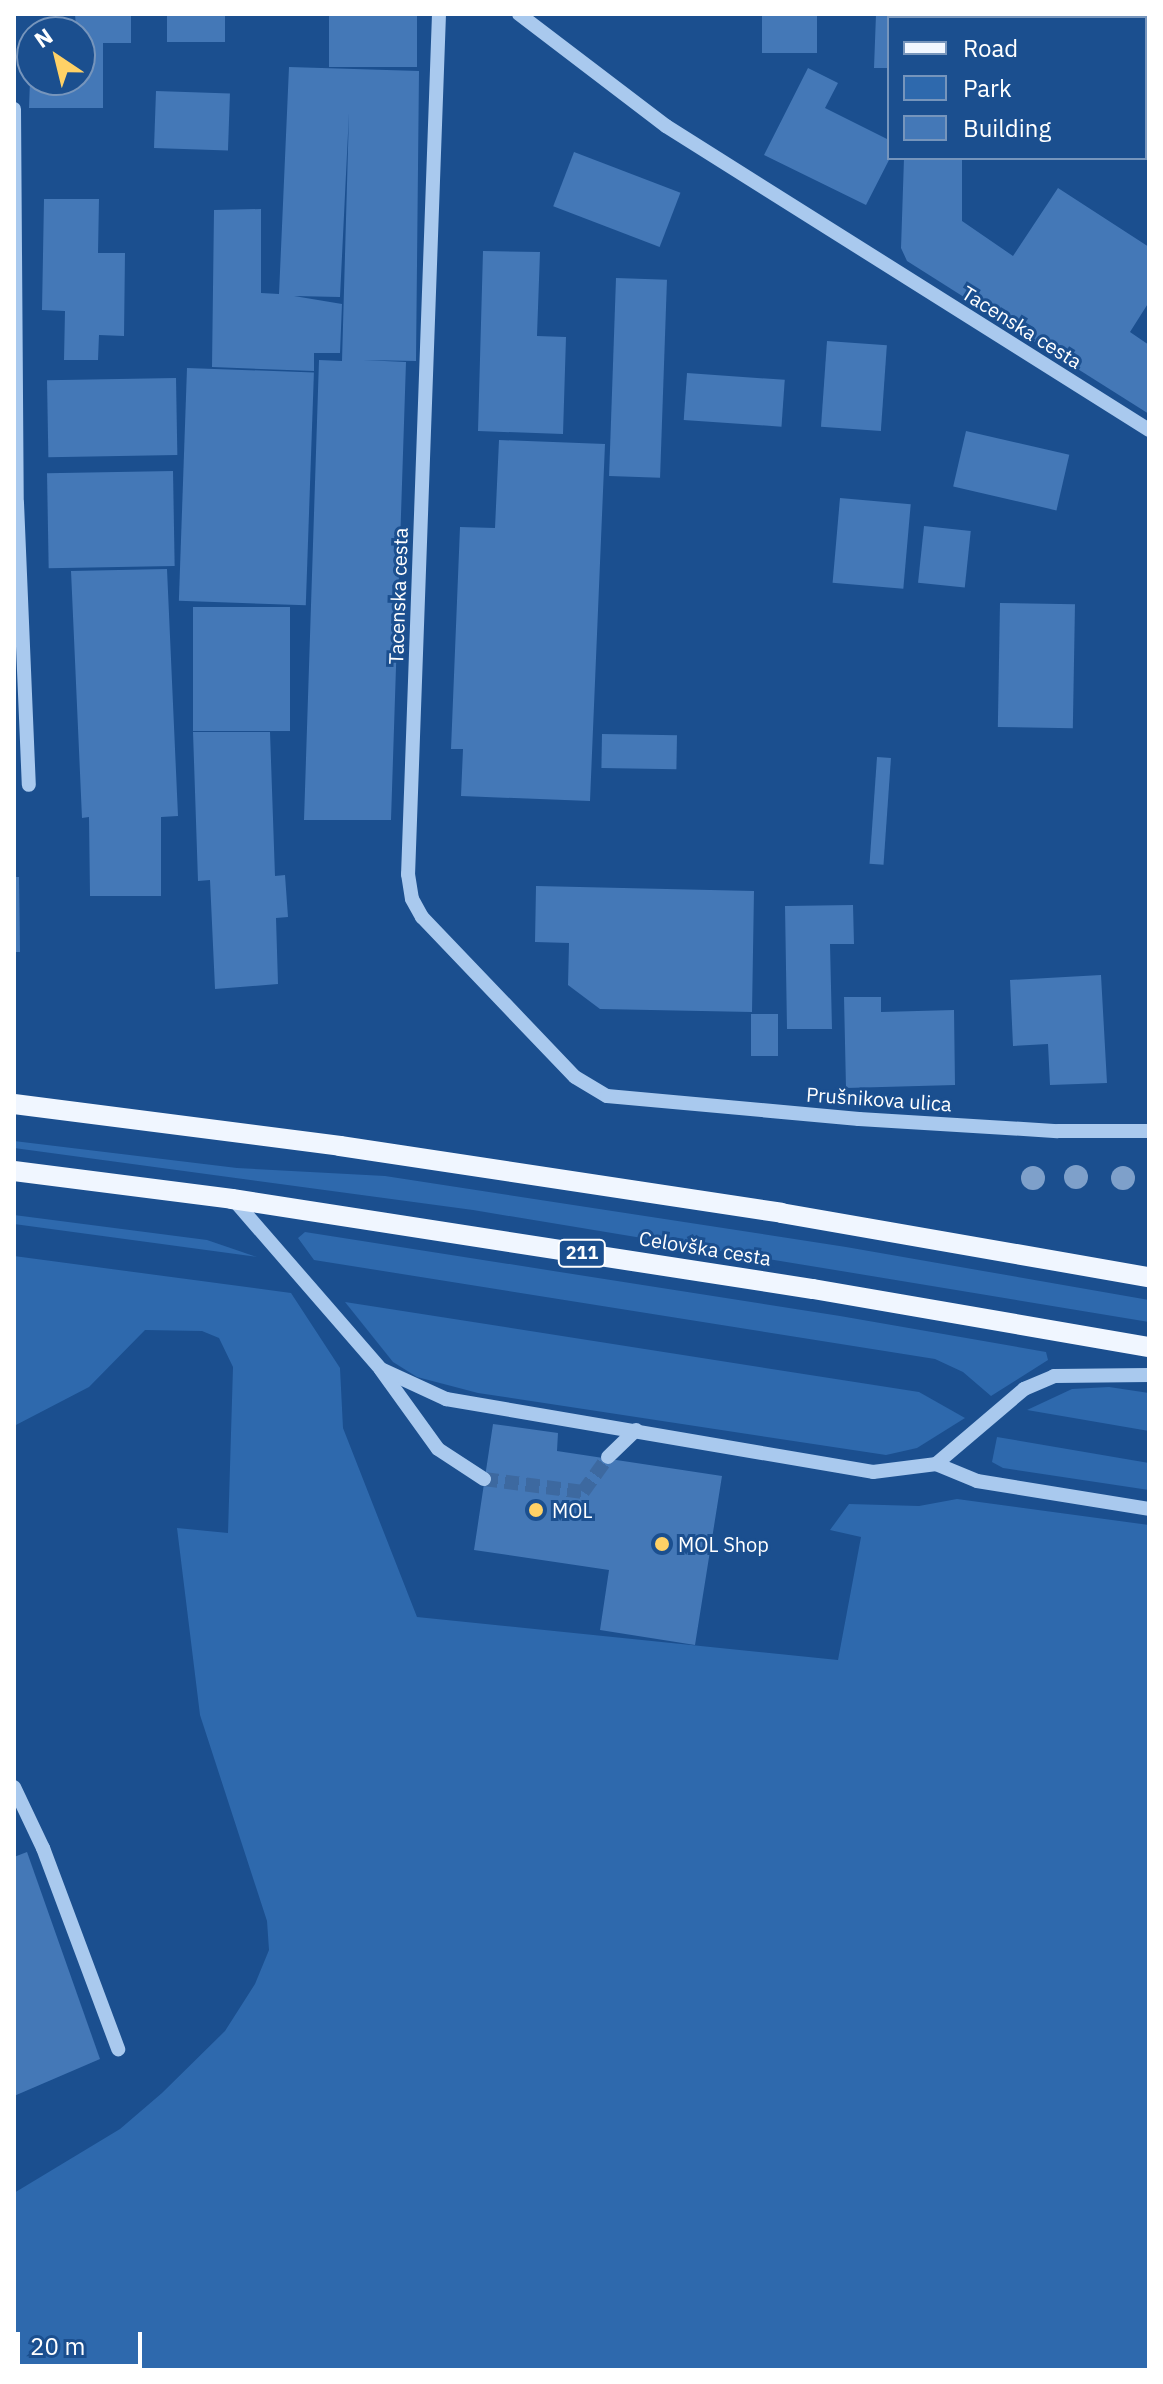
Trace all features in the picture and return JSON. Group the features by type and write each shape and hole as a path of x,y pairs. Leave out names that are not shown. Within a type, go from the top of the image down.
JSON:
{"main road":[{"path":"14,1104 608,1187 1149,1277"},
{"name":"Celovška cesta","path":"14,1171 232,1199 1149,1347"}],"street":[{"name":"Tacenska cesta","path":"439,14 408,874 412,899 422,917 575,1077 607,1096"},
{"name":"Tacenska cesta","path":"519,14 666,126 1149,430"},
{"path":"14,109 17,503 29,785"},
{"name":"Prušnikova ulica","path":"607,1096 859,1119 1149,1131"},
{"path":"232,1199 381,1369 438,1449 484,1479"},
{"path":"381,1369 446,1399 873,1472 936,1464 977,1481 1149,1509"},
{"path":"936,1464 1024,1389 1054,1376 1149,1375"},
{"path":"608,1457 636,1430"},
{"path":"14,1787 43,1848 118,2049"}],"green space":[{"path":"14,1141 237,1168 385,1176 846,1247 1149,1300 1149,1322 473,1210 14,1148"},
{"path":"14,1215 207,1240 257,1257 14,1224"},
{"path":"305,1232 840,1316 1046,1352 1048,1360 991,1396 963,1372 935,1359 314,1260 298,1238"},
{"path":"14,1256 291,1293 340,1368 343,1428 417,1617 838,1660 861,1537 830,1530 849,1504 919,1506 957,1499 1149,1525 1149,2370 14,2370 14,2193 120,2129 162,2093 225,2031 255,1984 269,1950 267,1921 200,1715 177,1528 228,1533 233,1367 219,1338 202,1331 145,1330 89,1387 14,1426"},
{"path":"345,1302 919,1392 965,1418 917,1448 886,1455 478,1393 417,1377 393,1362"},
{"path":"1109,1387 1149,1393 1149,1431 1027,1410 1072,1389"},
{"path":"997,1437 1149,1463 1149,1490 1003,1468 992,1462"}],"building":[{"path":"131,14 131,43 103,43 103,108 29,108 29,96 96,96 96,16 75,16"},
{"path":"167,14 225,14 225,42 167,42"},
{"path":"329,14 417,14 417,67 329,67"},
{"path":"762,14 817,14 817,53 762,53"},
{"path":"876,14 999,14 887,16 887,68 874,68"},
{"path":"1034,14 1068,14 1068,16"},
{"path":"1147,30 1149,30 1147,82"},
{"path":"289,67 419,71 416,361 363,360 406,362 391,820 304,820 319,360 342,361 349,113 340,297 294,296 342,304 340,353 314,353 314,371 212,367 214,210 261,209 261,293 279,294"},
{"path":"808,68 838,83 825,108 887,139 889,160 866,205 764,155"},
{"path":"156,91 230,94 228,151 154,148"},
{"path":"574,152 680,193 660,247 553,206"},
{"path":"904,160 962,160 962,221 1013,256 1058,188 1149,247 1149,302 1130,332 1149,345 1149,414 907,261 901,248"},
{"path":"44,199 99,199 98,253 125,253 124,336 99,335 98,360 64,360 65,311 42,310"},
{"path":"483,251 540,252 537,336 566,337 563,434 478,431"},
{"path":"616,278 667,280 660,478 609,476"},
{"path":"827,341 887,345 881,431 821,427"},
{"path":"187,368 314,372 306,605 179,601"},
{"path":"687,373 785,380 781,427 684,420"},
{"path":"176,378 177,455 48,457 47,380"},
{"path":"966,431 1069,455 1056,510 953,487"},
{"path":"499,440 605,444 590,801 461,796 463,749 451,749 460,527 495,528"},
{"path":"173,471 175,566 49,568 47,473"},
{"path":"840,498 911,504 903,589 833,583"},
{"path":"924,526 971,531 965,588 918,583"},
{"path":"167,569 178,816 161,817 161,896 90,896 89,817 82,818 71,571"},
{"path":"1000,603 1075,604 1073,728 998,727"},
{"path":"193,607 290,607 290,731 193,731"},
{"path":"193,732 270,732 275,876 285,875 288,917 276,918 278,984 215,989 210,880 198,881"},
{"path":"602,734 677,735 676,769 601,768"},
{"path":"877,757 891,758 884,865 870,864"},
{"path":"14,877 19,877 20,952 14,952"},
{"path":"536,886 754,891 752,1012 600,1009 568,985 569,943 535,942"},
{"path":"853,905 854,944 830,944 832,1029 787,1029 785,906"},
{"path":"1101,975 1107,1083 1050,1085 1048,1044 1013,1046 1010,980"},
{"path":"844,997 881,997 881,1012 954,1010 955,1085 846,1088"},
{"path":"751,1014 778,1014 778,1056 751,1056"},
{"path":"493,1424 558,1433 557,1451 722,1476 695,1645 600,1630 609,1570 474,1550"},
{"path":"27,1852 100,2059 14,2096 14,1857"}],"tunnel":[{"path":"484,1479 583,1492 608,1457"}],"place":[{"name":"MOL","path":"536,1510"},
{"name":"MOL Shop","path":"662,1544"}]}
